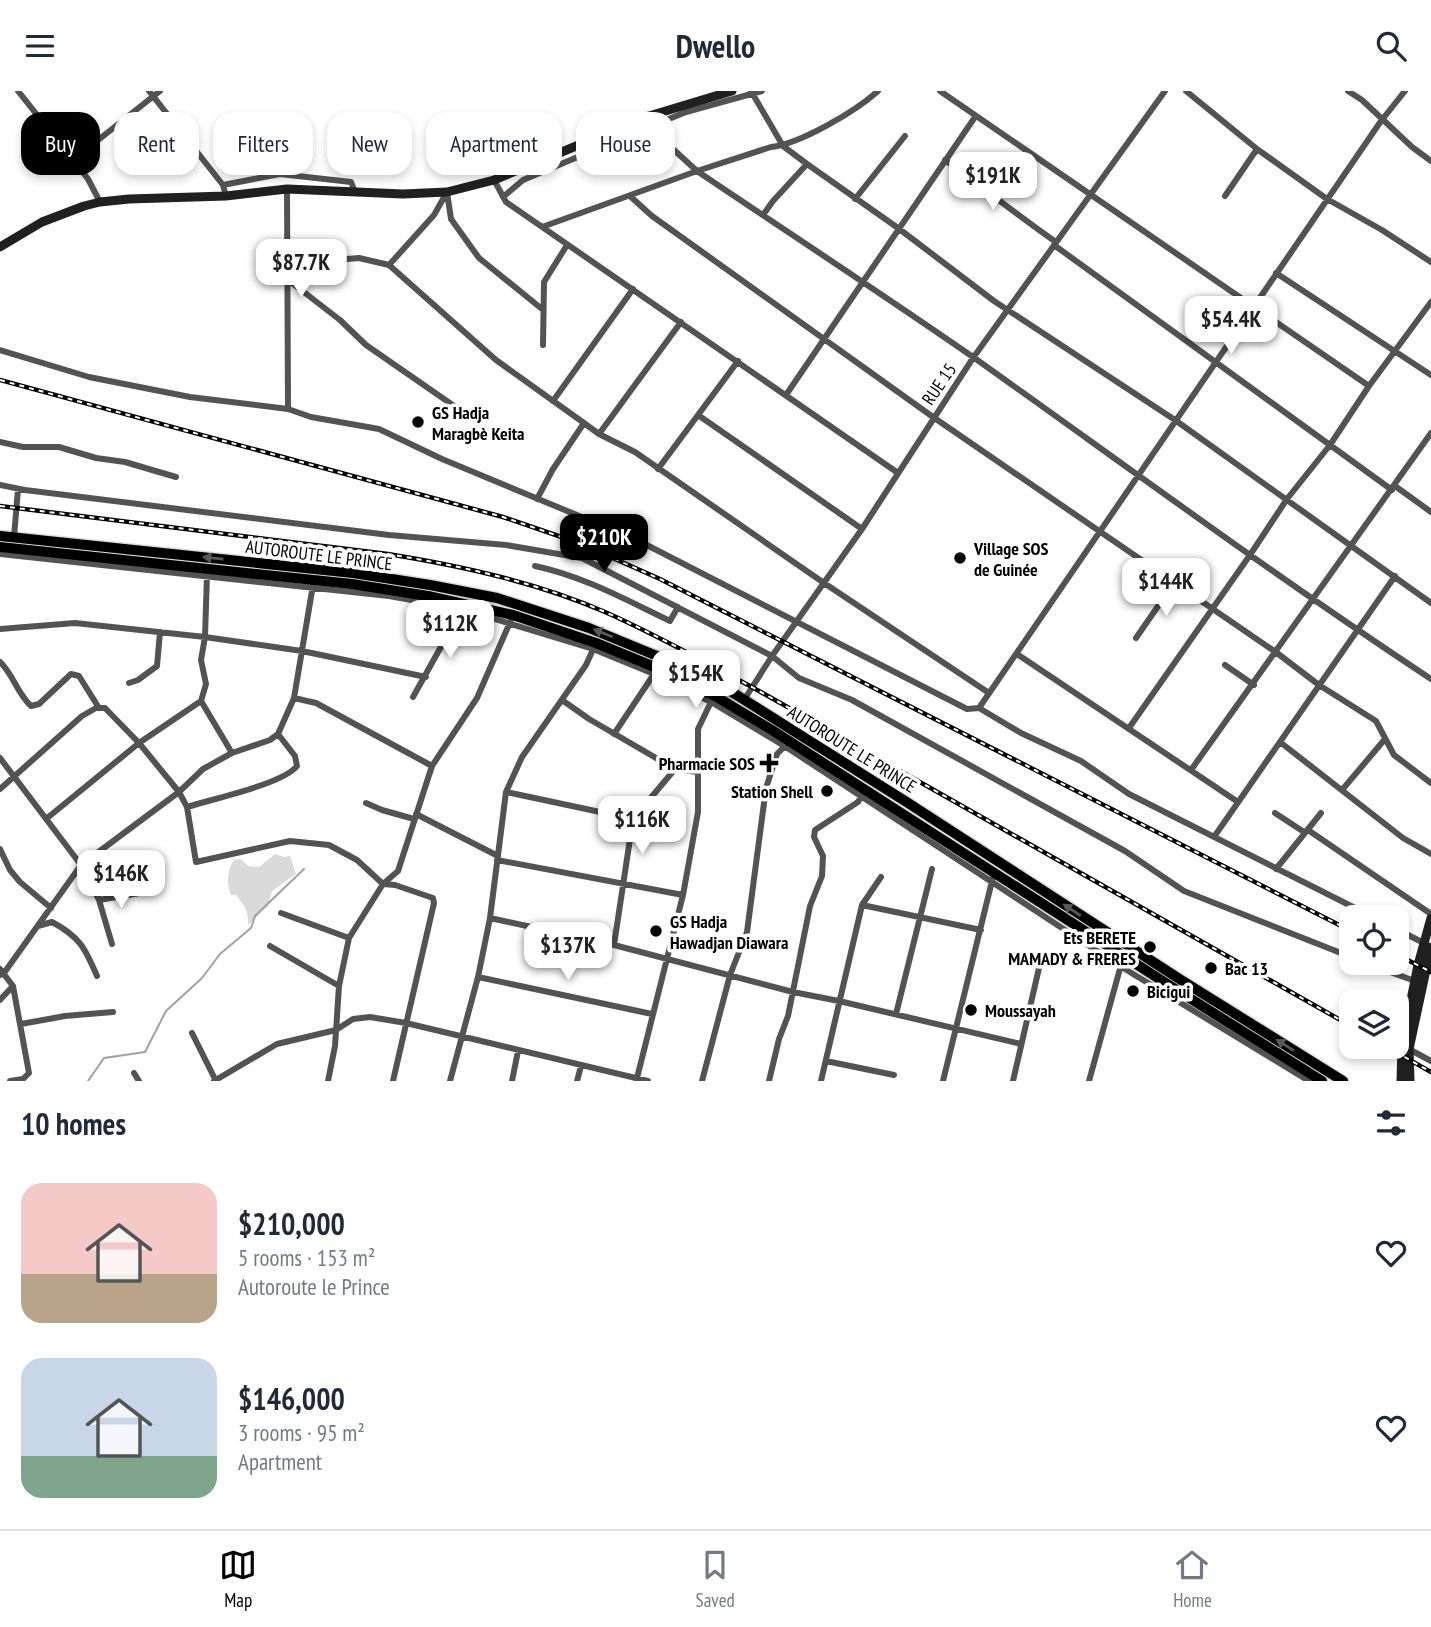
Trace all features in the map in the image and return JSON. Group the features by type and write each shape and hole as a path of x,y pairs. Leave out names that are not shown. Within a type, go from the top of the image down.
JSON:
{"main road":[{"path":"673,112 732,91"},
{"path":"1,244 42,222 100,202 226,196 288,189 403,194 447,192 494,180 576,149"},
{"name":"AUTOROUTE LE PRINCE","path":"0,536 353,573 497,598 589,628 662,658 744,700 1343,1081"},
{"name":"AUTOROUTE LE PRINCE","path":"0,547 207,573 428,596 512,619 657,668 787,743 1123,962 1322,1081"},
{"path":"1409,1031 1429,945 1431,916"},
{"path":"1401,1081 1404,1059"},
{"path":"1407,1059 1410,1081"}],"street":[{"path":"19,91 36,112"},
{"path":"100,138 151,94 160,91"},
{"path":"675,115 762,91"},
{"path":"542,227 697,171 771,147 783,146 842,117 878,91"},
{"path":"940,91 1369,386"},
{"name":"RUE 15","path":"744,700 862,529 933,417 1166,91"},
{"path":"1186,91 1257,149 1327,199 1431,262"},
{"path":"1348,91 1362,100 1381,121 1431,161"},
{"path":"979,708 1215,361 1381,121 1405,91"},
{"path":"752,92 783,146 983,293 1175,420 1431,603"},
{"path":"151,94 223,185 226,196"},
{"path":"786,395 975,117"},
{"path":"855,199 905,136"},
{"path":"1225,196 1257,149"},
{"path":"675,151 697,171 974,358 1136,476 1314,598 1357,631 1431,679"},
{"path":"503,197 523,180 576,155"},
{"path":"945,160 1330,445 1431,512"},
{"path":"763,215 807,164"},
{"path":"223,185 280,174 351,182 355,192"},
{"path":"85,175 100,202"},
{"path":"494,180 506,202 898,473"},
{"path":"288,189 288,409"},
{"path":"389,265 434,215 447,192"},
{"path":"447,192 451,219 479,258 542,309"},
{"path":"631,197 652,216 933,417 1376,721 1394,755 1431,783"},
{"path":"543,345 544,282 568,245"},
{"path":"287,264 359,258 389,265 496,360 599,434 635,452 989,693"},
{"path":"1276,274 1431,375"},
{"path":"287,279 340,320 366,345 457,408"},
{"path":"553,401 633,289"},
{"path":"1129,728 1287,499 1330,445 1369,386 1431,302"},
{"path":"599,434 681,322"},
{"path":"0,349 89,377 190,397 288,409 312,417 379,429 637,540 967,709 979,708 1021,733 1081,761 1129,794 1349,905"},
{"path":"658,469 738,361"},
{"path":"698,415 862,529"},
{"path":"537,499 553,469 584,423"},
{"path":"1191,771 1431,433"},
{"path":"0,442 23,447 59,447 176,477"},
{"path":"0,485 389,535 506,545 582,558 772,656 799,678 852,701 1125,851 1184,891 1339,952"},
{"path":"14,537 18,489"},
{"path":"0,554 207,573 205,637 201,660 206,684 201,701 139,743 46,818"},
{"path":"535,566 554,569 591,583 670,621 678,607"},
{"path":"1214,837 1395,576"},
{"path":"1136,638 1174,583"},
{"path":"10,1081 23,1079 29,1073 13,986 1,972 81,865 179,792 203,769 232,753 270,740 278,734 294,698 313,584 512,619 477,698 432,766 398,871 383,884 349,938 339,986 335,1046 328,1081"},
{"path":"413,697 463,609"},
{"path":"0,629 75,623 205,637 302,651 425,677"},
{"path":"129,683 138,680 157,666 160,632"},
{"path":"450,1081 478,977 490,918 506,792 522,757 586,665 594,646 713,699 698,729 698,812 683,895 637,1078"},
{"path":"1017,654 1238,802"},
{"path":"0,662 6,668 14,686 31,706 39,703 71,674 79,676 99,708"},
{"path":"1225,665 1254,685"},
{"path":"614,734 654,674"},
{"path":"294,698 316,703 432,766"},
{"path":"562,700 675,769 697,772"},
{"path":"201,701 232,753"},
{"path":"0,789 82,716 105,708 139,743 179,792 187,807 196,862 290,841 329,845 357,860 383,884 395,885 435,900 393,1081"},
{"path":"187,807 293,772 297,766 295,756 278,734"},
{"path":"1342,790 1385,739"},
{"path":"1280,741 1403,838 1431,854"},
{"path":"702,1081 730,975 747,932 766,788 776,754 787,743"},
{"path":"0,758 81,865 99,900 112,944"},
{"path":"614,945 633,819 675,769"},
{"path":"506,792 633,819"},
{"path":"769,1081 793,992 810,907 822,876 823,856 814,837 815,830 858,802 864,793"},
{"path":"366,803 382,810 415,817 497,858 683,895"},
{"path":"1275,813 1431,916"},
{"path":"1276,869 1321,813"},
{"path":"0,849 10,870 20,882 51,908"},
{"path":"896,1014 932,869"},
{"path":"943,1081 993,876"},
{"path":"821,1081 862,905 881,877"},
{"path":"99,900 139,893"},
{"path":"862,905 981,930"},
{"path":"281,913 349,938"},
{"path":"490,918 614,945 793,992 1021,1044"},
{"path":"38,926 52,922 81,941 97,976"},
{"path":"1409,935 1429,945"},
{"path":"270,946 339,986"},
{"path":"1013,1081 1042,955"},
{"path":"1089,1081 1123,962 1309,1081"},
{"path":"1390,975 1431,997"},
{"path":"478,977 652,1014"},
{"path":"0,1000 13,986"},
{"path":"21,1024 65,1016 113,1012"},
{"path":"192,1033 215,1081 277,1044 336,1030 353,1019 370,1017 406,1023 648,1081"},
{"path":"1409,1049 1431,1061"},
{"path":"512,1081 518,1051"},
{"path":"826,1061 894,1075"},
{"path":"577,1081 581,1066"},
{"path":"134,1073 139,1081"}],"shaded area":[{"path":"275,854 290,856 296,874 272,891 268,906 248,925 245,909 236,895 231,895 229,891 230,868 234,860 241,859 248,866 259,867"}],"waterway":[{"path":"88,1081 104,1058 145,1052 166,1011 202,978 220,954 251,928 255,916 304,869"}],"railway":[{"path":"0,380 503,517 579,543 660,579 1339,925"},
{"path":"0,506 388,554 498,576 579,601 642,629 752,687 1339,1019"},
{"path":"1409,961 1431,972"},
{"path":"1408,1059 1431,1072"}],"place":[{"name":"GS Hadja Maragbè Keita","path":"418,422"},
{"name":"Village SOS de Guinée","path":"960,558"},
{"name":"Pharmacie SOS","path":"769,763"},
{"name":"Station Shell","path":"827,791"},
{"name":"GS Hadja Hawadjan Diawara","path":"656,931"},
{"name":"Ets BERETE MAMADY & FRERES","path":"1150,947"},
{"name":"Bac 13","path":"1211,968"},
{"name":"Bicigui","path":"1133,991"},
{"name":"Moussayah","path":"971,1010"}]}
